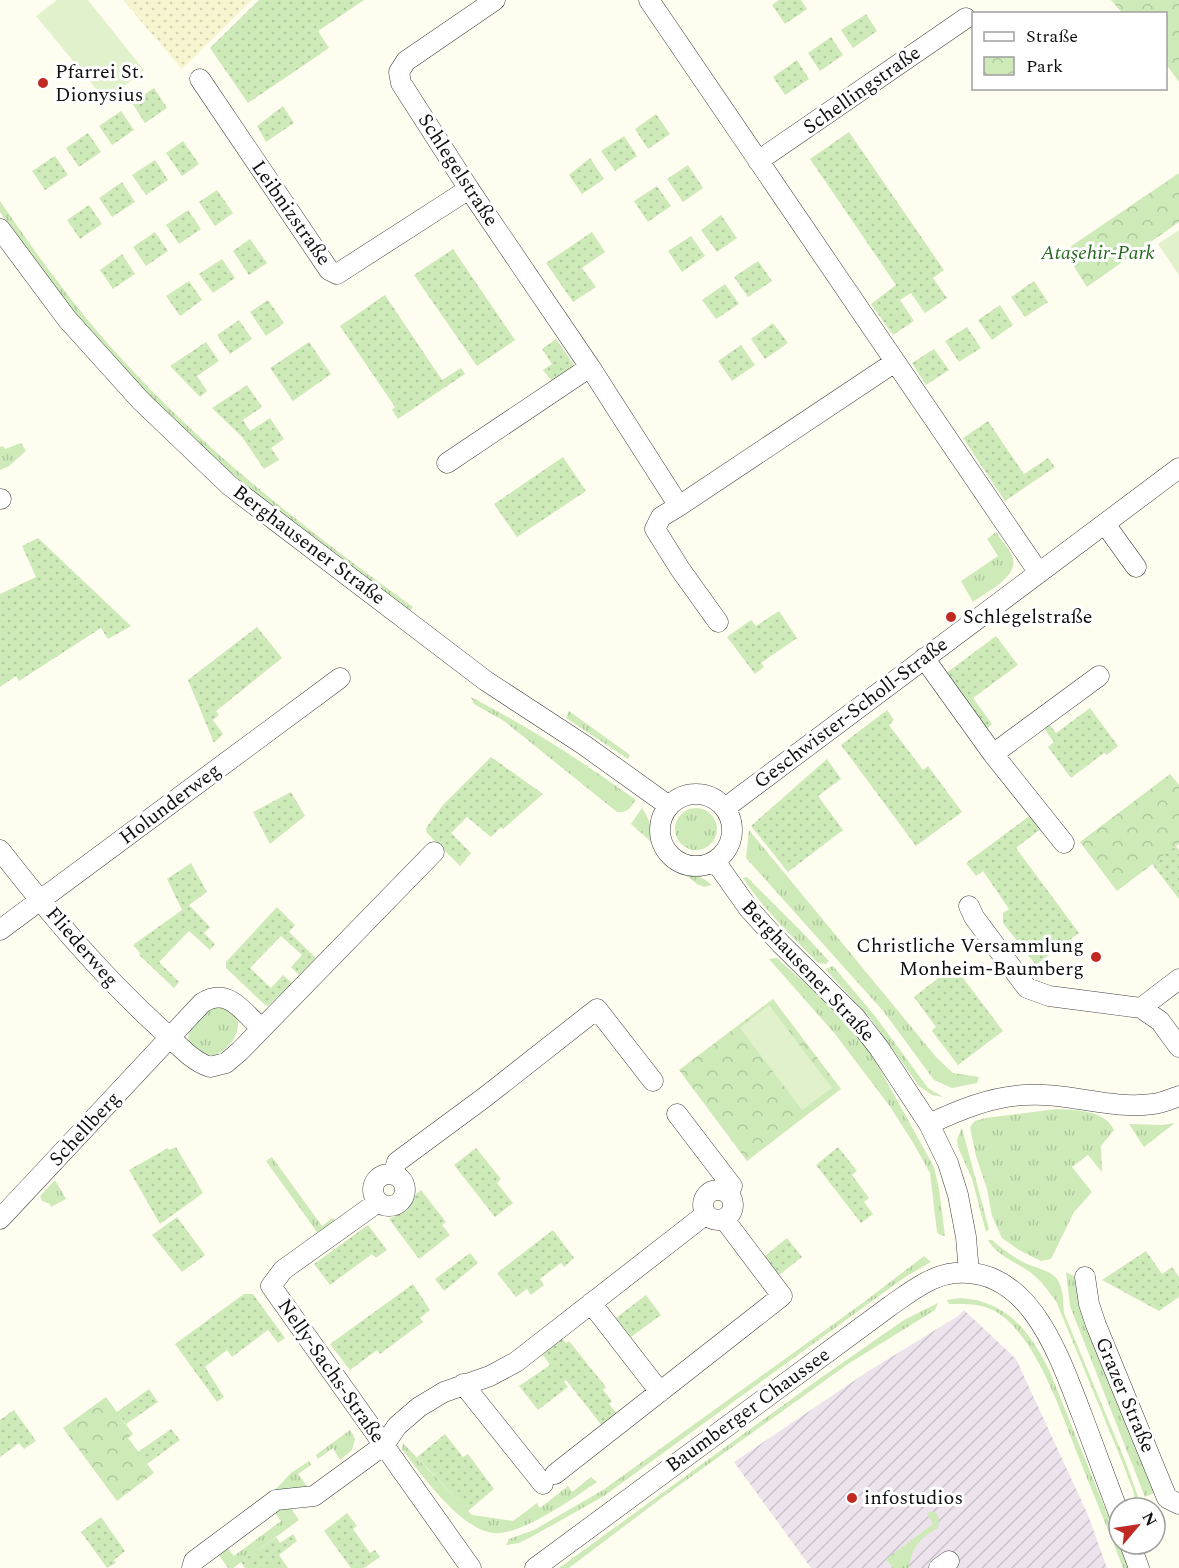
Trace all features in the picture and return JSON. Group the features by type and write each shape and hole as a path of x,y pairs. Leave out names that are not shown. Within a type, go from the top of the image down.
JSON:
{"street":[{"name":"Schlegelstraße","path":"495,0 406,61 399,72 401,83 469,189 590,367 679,506"},
{"path":"649,0 1039,573"},
{"name":"Schellingstraße","path":"758,161 966,18"},
{"name":"Leibnizstraße","path":"200,79 328,270 337,274 469,189"},
{"name":"Berghausener Straße","path":"0,229 67,319 141,401 230,486 486,681 584,745 669,806"},
{"path":"718,622 655,529 661,518 895,362"},
{"path":"447,463 590,367"},
{"name":"Geschwister-Scholl-Straße","path":"725,808 1179,468"},
{"path":"1105,524 1136,567"},
{"path":"924,658 993,754 1064,843"},
{"path":"993,754 1099,676"},
{"name":"Holunderweg","path":"0,930 340,678"},
{"path":"697,794 708,795 725,808 731,819 733,830 730,843 724,853 715,861 693,866 673,857 661,838 660,827 669,806 677,799 697,794"},
{"name":"Fliederweg","path":"0,850 100,971 170,1037"},
{"path":"170,1037 194,1058 210,1067 226,1063 434,852"},
{"name":"Berghausener Straße","path":"715,861 749,909 855,1017 879,1048 929,1124 948,1163 958,1195 966,1237 969,1273"},
{"path":"969,906 974,917 1027,988 1049,996 1141,1008 1160,1021 1179,1047"},
{"path":"1141,1008 1179,979"},
{"name":"Schellberg","path":"0,1220 202,1003 218,996 232,1000 261,1029"},
{"name":"Nelly-Sachs-Straße","path":"471,1568 271,1286 283,1270 378,1202 391,1206 401,1200 405,1188 403,1182 393,1174 397,1162 485,1097 597,1009 653,1081"},
{"path":"929,1124 980,1102 1025,1095 1074,1097 1120,1106 1155,1104 1179,1096"},
{"path":"463,1384 549,1479 782,1296 715,1217 703,1208 706,1196 712,1191 718,1190 728,1194 732,1186 677,1114"},
{"path":"192,1568 194,1561 276,1500 314,1496 384,1445 397,1426 419,1407 444,1392 490,1376 516,1362 591,1303 715,1217"},
{"path":"969,1273 985,1276 1011,1289 1027,1304 1041,1323 1059,1354 1112,1496"},
{"name":"Baumberger Chaussee","path":"535,1568 746,1410 913,1290 942,1275 969,1273"},
{"name":"Grazer Straße","path":"1085,1277 1089,1304 1096,1325 1167,1498 1179,1504"},
{"path":"591,1303 660,1392"}],"shaded area":[{"path":"964,1310 1016,1359 1088,1515 1107,1568 811,1568 734,1462"}],"green space":[{"path":"57,0 88,0 144,70 106,101 36,16"},
{"path":"123,0 252,0 182,69"},
{"path":"259,0 364,0 318,31 329,48 248,103 210,48"},
{"path":"779,0 801,0 807,9 785,24 772,5"},
{"path":"1111,0 1179,0 1179,82 1167,65 1167,12 1121,12"},
{"path":"866,14 877,31 853,48 841,30"},
{"path":"831,37 843,55 820,71 808,53"},
{"path":"797,60 809,79 785,95 773,77"},
{"path":"154,88 167,108 145,123 132,103"},
{"path":"283,106 294,123 266,142 257,126"},
{"path":"121,111 134,130 112,145 99,126"},
{"path":"656,114 670,134 648,149 635,129"},
{"path":"849,132 944,270 933,278 947,298 925,313 911,293 900,300 914,321 893,335 871,304 896,285 810,159"},
{"path":"88,133 101,152 79,167 66,148"},
{"path":"624,136 637,156 615,171 601,151"},
{"path":"183,141 199,164 182,176 166,153"},
{"path":"55,156 68,175 45,190 32,171"},
{"path":"590,158 604,179 582,194 569,175"},
{"path":"155,160 168,180 146,195 132,175"},
{"path":"688,165 703,188 683,202 667,179"},
{"name":"Ataşehir-Park","path":"1179,173 1179,222 1087,287 1064,251"},
{"path":"122,182 135,202 112,217 99,198"},
{"path":"657,186 671,206 648,222 634,201"},
{"path":"217,190 233,213 215,226 199,202"},
{"path":"0,201 72,300 103,338 153,392 223,458 297,520 413,607 409,613 239,480 144,392 86,328 51,282 0,212"},
{"path":"89,205 102,224 80,239 67,220"},
{"path":"188,210 201,229 179,244 166,225"},
{"path":"721,215 737,238 717,252 701,230"},
{"path":"1179,230 1179,275 1158,244"},
{"path":"155,232 168,251 146,266 133,247"},
{"path":"592,232 605,252 582,268 596,287 573,302 546,263"},
{"path":"691,236 705,256 682,272 668,251"},
{"path":"250,239 267,263 249,275 233,251"},
{"path":"453,249 515,340 477,366 414,275"},
{"path":"122,254 135,274 113,289 100,270"},
{"path":"222,259 235,278 213,293 199,274"},
{"path":"758,261 772,281 748,297 734,277"},
{"path":"189,281 202,300 180,316 166,296"},
{"path":"1034,281 1048,302 1025,317 1011,297"},
{"path":"725,284 739,304 716,319 702,300"},
{"path":"385,295 442,380 461,368 465,374 398,419 392,410 395,407 340,326"},
{"path":"268,300 284,323 266,336 250,312"},
{"path":"1000,305 1013,325 992,340 978,320"},
{"path":"239,320 252,339 230,354 217,335"},
{"path":"773,323 788,343 765,359 751,339"},
{"path":"967,327 981,348 959,362 945,341"},
{"path":"556,339 574,365 574,369 554,384 543,370 552,364 542,349"},
{"path":"206,342 219,361 197,376 207,391 200,397 170,366"},
{"path":"309,342 331,374 293,401 270,368"},
{"path":"741,345 755,365 732,381 718,361"},
{"path":"934,349 949,370 926,385 912,363"},
{"path":"247,385 262,407 243,420 250,431 270,418 284,439 271,448 279,460 264,469 242,437 212,408"},
{"path":"988,421 1024,474 1048,458 1055,467 1005,501 963,438"},
{"path":"21,443 26,451 9,466 0,470 0,447 3,446 5,449"},
{"path":"563,457 586,491 517,537 494,504"},
{"path":"996,532 1012,556 1012,570 1001,583 973,602 961,581 998,556 987,539"},
{"path":"38,538 131,626 108,639 101,628 19,681 16,676 0,687 0,594 36,577 22,546"},
{"path":"779,611 797,638 761,663 764,667 755,674 727,637 751,620 756,626"},
{"path":"257,627 282,658 216,711 219,715 213,720 223,734 214,743 188,680"},
{"path":"996,636 1018,665 973,698 992,724 985,730 945,674"},
{"path":"471,697 514,720 636,800 626,811 617,812 504,721 474,704"},
{"path":"1090,708 1118,746 1107,755 1104,753 1071,778 1048,747 1054,742 1043,727 1048,723 1056,733"},
{"path":"887,710 894,720 889,725 923,770 928,766 962,812 916,846 841,745"},
{"path":"569,711 630,755 628,759 566,718"},
{"path":"491,757 543,794 491,837 467,817 451,833 471,853 460,866 427,833 426,828 443,805"},
{"path":"827,759 841,779 818,796 843,830 788,872 751,826"},
{"path":"1170,774 1179,785 1179,844 1117,891 1080,842"},
{"path":"291,792 305,816 270,844 253,812"},
{"path":"642,808 658,848 666,860 712,885 704,887 697,884 662,861 649,840 631,824"},
{"path":"696,808 704,809 711,814 716,821 716,837 711,844 704,849 696,850 688,849 681,844 676,837 675,829 676,821 681,814 688,809"},
{"path":"1028,817 1047,824 1016,848 1079,933 1036,965 1003,923 1003,913 1009,909 983,871 976,876 966,863"},
{"path":"749,830 936,1057 953,1073 979,1077 977,1083 952,1088 934,1080 884,1012 746,858"},
{"path":"1176,846 1179,850 1179,899 1152,864"},
{"path":"191,863 207,892 189,905 210,927 204,933 215,944 210,950 189,931 159,962 179,982 174,988 139,955 140,953 133,945 182,910 167,879"},
{"path":"747,877 829,961 826,964 818,963 779,922 743,878"},
{"path":"277,907 295,925 289,932 316,958 299,975 291,967 302,955 281,936 250,968 271,988 283,975 292,983 268,1006 226,968 226,962"},
{"path":"777,958 826,1002 871,1053 934,1167 945,1236 937,1232 930,1173 912,1141 891,1108 835,1034 769,959"},
{"path":"833,966 875,1016 928,1088 943,1097 932,1095 919,1086 871,1019 825,969"},
{"path":"954,966 1003,1031 958,1065 932,1031 936,1027 914,997"},
{"path":"773,999 841,1089 747,1161 679,1070"},
{"path":"769,1005 832,1088 802,1110 740,1028"},
{"path":"222,1006 234,1014 238,1020 236,1035 226,1049 212,1056 205,1055 189,1044 190,1028 206,1008"},
{"path":"1057,1109 1089,1112 1104,1118 1114,1130 1101,1146 1102,1172 1088,1155 1072,1167 1092,1192 1074,1212 1051,1259 1041,1261 1002,1238 992,1216 970,1127 975,1121 986,1118"},
{"path":"1175,1123 1144,1147 1129,1124 1162,1125"},
{"path":"962,1128 989,1229 986,1232 972,1179 958,1147 957,1139"},
{"path":"176,1147 203,1193 160,1224 129,1170 168,1148 169,1150"},
{"path":"838,1147 857,1171 852,1175 869,1198 864,1202 873,1214 861,1223 816,1165"},
{"path":"476,1148 501,1179 497,1183 513,1203 495,1217 454,1165"},
{"path":"272,1157 322,1226 333,1218 339,1226 322,1239 266,1161"},
{"path":"55,1180 66,1199 51,1207 50,1204 42,1201 40,1196"},
{"path":"421,1190 446,1222 442,1225 450,1235 419,1259 389,1219 407,1210 416,1194"},
{"path":"177,1217 205,1255 182,1272 152,1235"},
{"path":"368,1225 387,1250 376,1258 372,1254 330,1285 314,1264"},
{"path":"553,1230 574,1258 564,1267 561,1263 540,1279 544,1285 531,1295 527,1289 516,1297 497,1273"},
{"path":"787,1238 802,1257 779,1275 765,1256"},
{"path":"988,1240 992,1240 1023,1262 1051,1273 1059,1283 1063,1296 1064,1313 1138,1496 1134,1496 1056,1301 1034,1275 992,1246"},
{"path":"1146,1251 1162,1274 1172,1267 1179,1277 1179,1297 1159,1311 1102,1280"},
{"path":"470,1253 478,1263 444,1291 435,1279"},
{"path":"924,1256 931,1262 905,1277 604,1496 519,1543 506,1545 509,1539 534,1530 603,1490 864,1302"},
{"path":"1066,1272 1077,1278 1156,1492 1147,1496 1145,1496 1070,1306"},
{"path":"413,1284 430,1310 420,1318 423,1322 380,1354 377,1350 350,1370 330,1344"},
{"path":"244,1294 253,1294 285,1338 278,1343 268,1330 232,1357 227,1350 205,1367 224,1397 217,1402 175,1344"},
{"path":"646,1295 661,1315 631,1337 616,1318"},
{"path":"960,1298 992,1305 1016,1321 1034,1344 1050,1372 1107,1513 1107,1528 1048,1380 1026,1343 1014,1327 995,1311 976,1305 949,1304 947,1300"},
{"path":"938,1303 935,1310 848,1364 667,1494 569,1568 559,1568 822,1377 904,1320"},
{"path":"561,1337 566,1343 569,1341 606,1387 603,1390 612,1401 609,1404 618,1415 603,1427 566,1380 564,1382 568,1387 538,1410 519,1386 550,1365 541,1352"},
{"path":"149,1389 158,1402 126,1424 117,1412"},
{"path":"106,1397 133,1434 128,1438 154,1473 117,1501 63,1428"},
{"path":"14,1410 36,1441 24,1449 19,1443 0,1457 0,1420"},
{"path":"171,1429 180,1440 147,1464 138,1452"},
{"path":"350,1430 355,1439 352,1450 340,1460 333,1448 318,1459 316,1455"},
{"path":"445,1434 463,1457 468,1454 494,1489 468,1511 417,1457"},
{"path":"403,1443 472,1515 513,1521 537,1503 540,1508 568,1486 572,1492 591,1477 597,1482 550,1513 524,1526 500,1533 487,1532 459,1515 445,1502 402,1449"},
{"path":"309,1461 311,1465 298,1474 310,1490 271,1494 291,1473"},
{"path":"290,1507 299,1520 233,1568 228,1568 219,1555 220,1548 225,1545 234,1556 281,1521 273,1510"},
{"path":"932,1511 938,1516 938,1528 918,1544 912,1554 909,1568 893,1568 886,1559 933,1524 927,1514"},
{"path":"347,1513 357,1526 353,1529 370,1553 375,1550 380,1557 364,1568 351,1568 324,1531"},
{"path":"101,1517 125,1551 114,1560 116,1563 107,1568 81,1532"},
{"path":"293,1534 297,1541 279,1555 288,1568 245,1568 241,1562 276,1537 280,1543"},
{"path":"1118,1556 1124,1556 1129,1568 1123,1568"}],"place":[{"name":"Pfarrei St. Dionysius","path":"43,83"},
{"name":"Schlegelstraße","path":"951,617"},
{"name":"Christliche Versammlung Monheim-Baumberg","path":"1096,957"},
{"name":"infostudios","path":"852,1498"}]}
